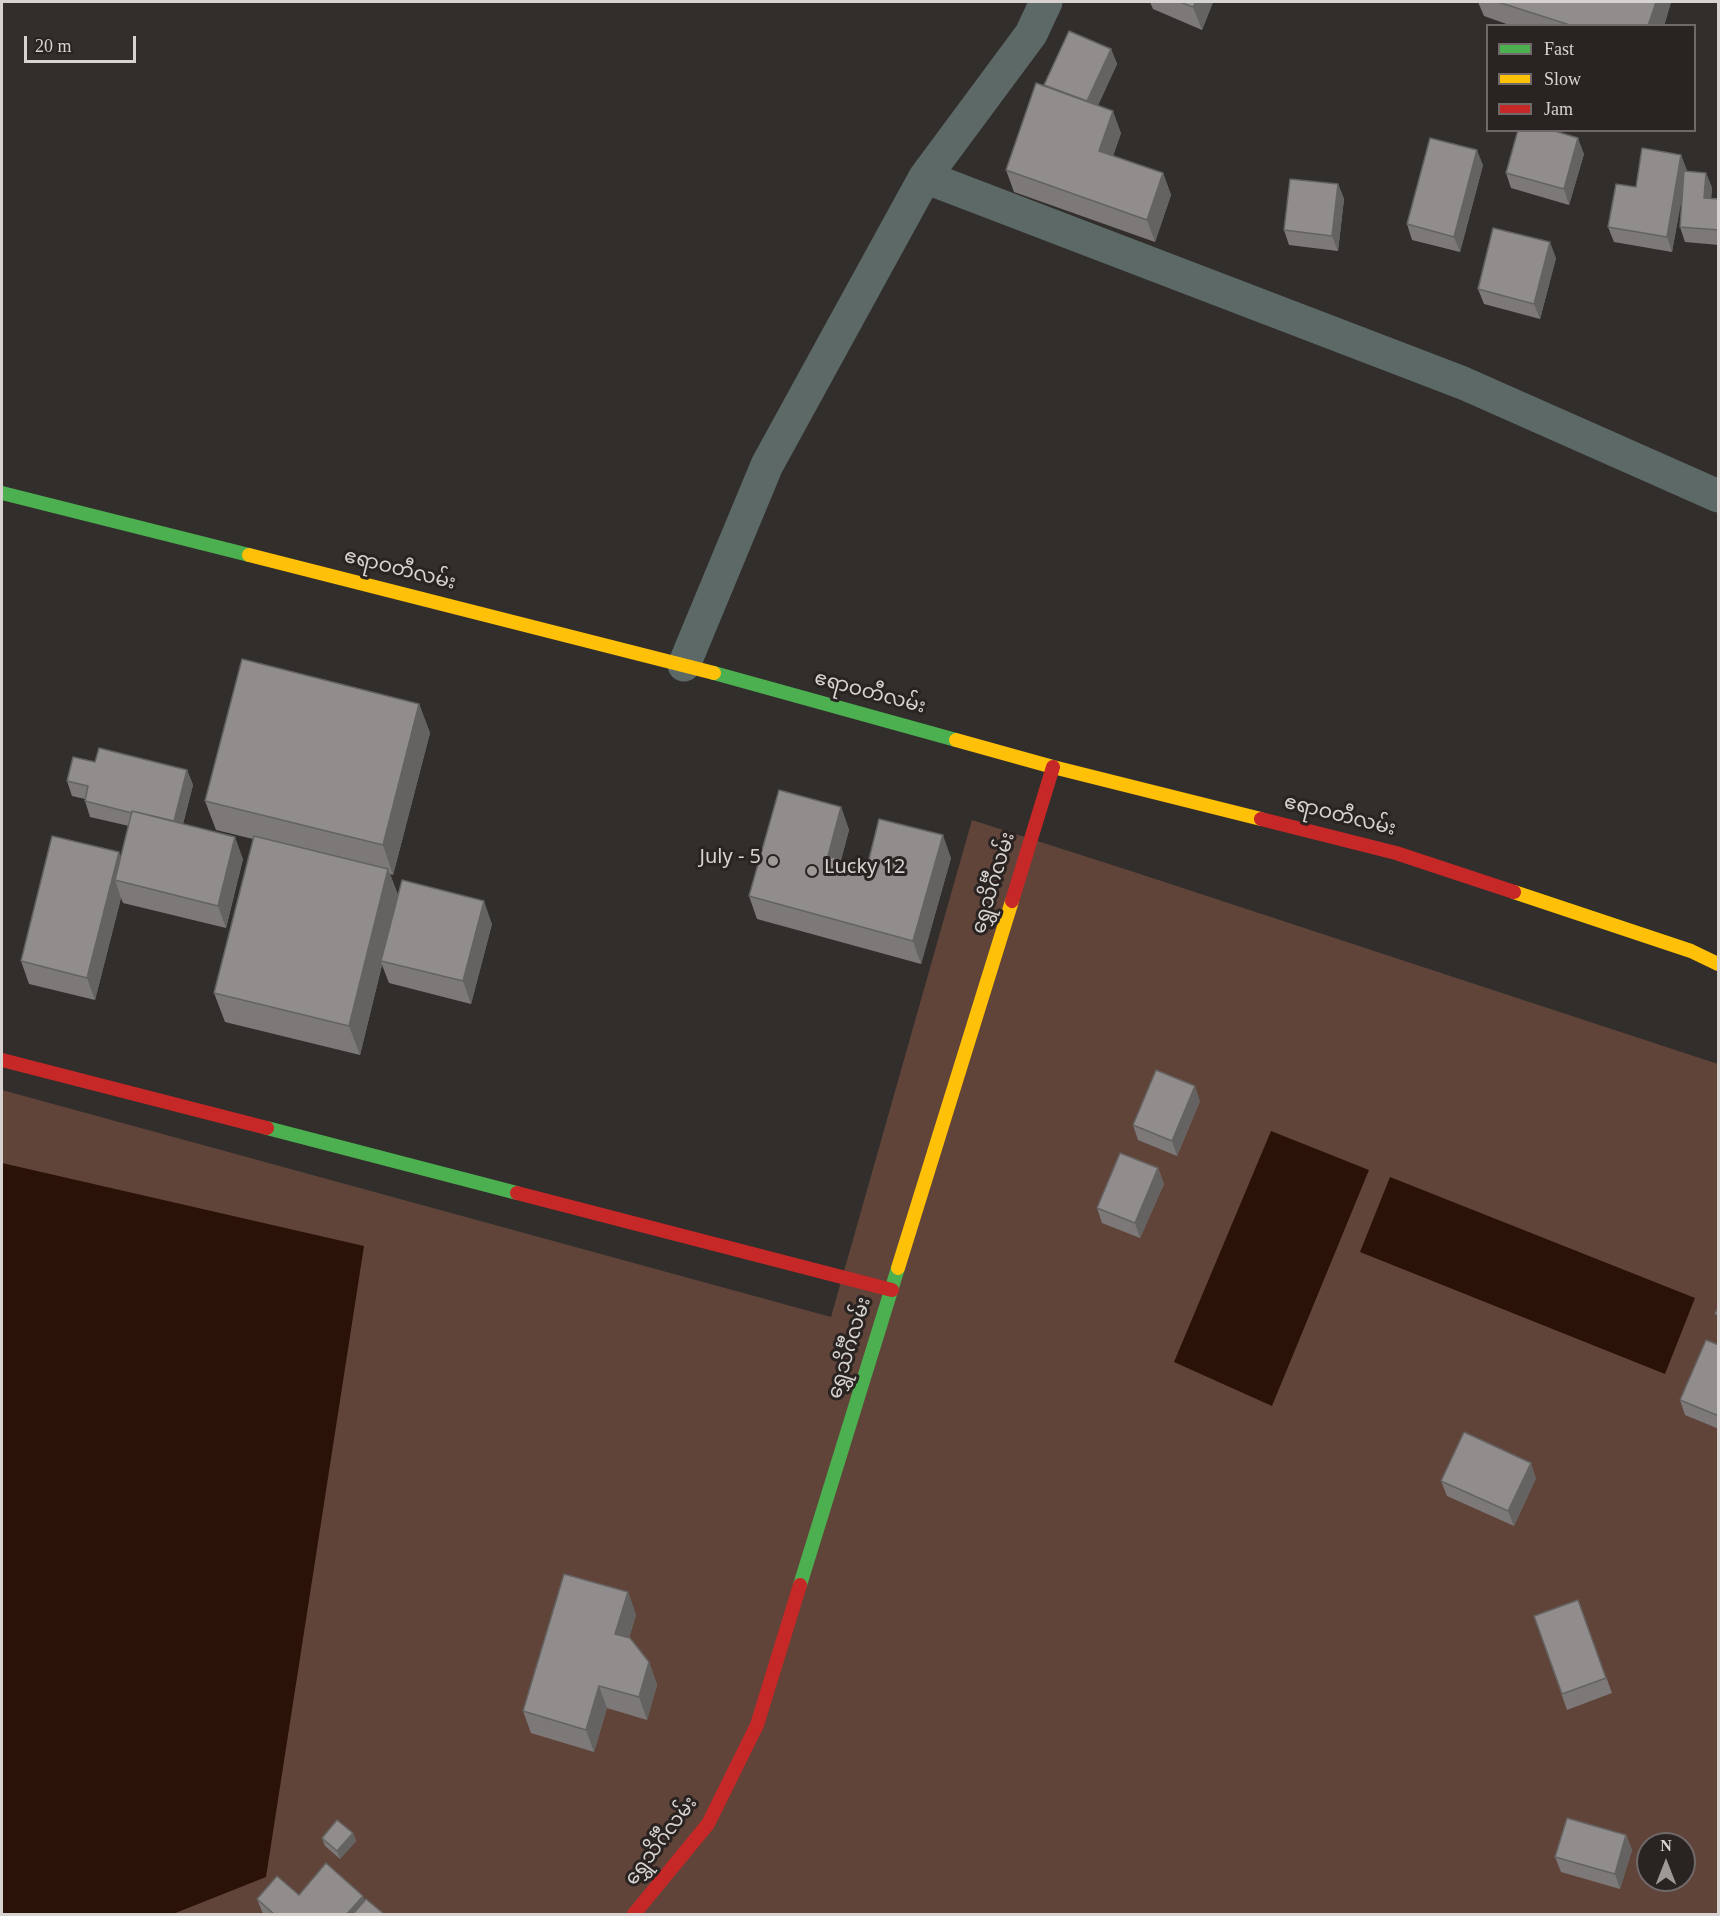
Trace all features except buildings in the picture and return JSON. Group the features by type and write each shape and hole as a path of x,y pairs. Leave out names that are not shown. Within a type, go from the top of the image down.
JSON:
{"street":[{"path":"684,664 767,465 925,177 1031,34 1046,2"},
{"path":"925,177 1463,384 1719,496"},
{"name":"ဧရာဝတီလမ်း","path":"2,493 684,664 1053,767 1396,853 1691,951 1719,964"},
{"name":"ရွှေသိင်္ဂီလမ်း","path":"634,1914 708,1824 757,1725 1053,767"},
{"path":"2,1060 892,1290"}],"shaded area":[{"path":"972,820 1718,1064 1718,1914 2,1914 2,1090 831,1317"},
{"path":"1271,1131 1369,1170 1272,1406 1174,1362"},
{"path":"2,1163 364,1246 266,1877 173,1914 2,1914"},
{"path":"1390,1177 1695,1298 1665,1374 1360,1252"}],"traffic: fast":[{"path":"2,493 249,555"},
{"path":"714,673 956,740"},
{"path":"267,1128 517,1193"},
{"path":"800,1585 898,1268"}],"traffic: slow":[{"path":"249,555 714,673"},
{"path":"956,740 1053,767 1261,819"},
{"path":"1514,892 1691,951 1718,964"},
{"path":"898,1268 1012,901"}],"traffic: jam":[{"path":"1012,901 1053,767"},
{"path":"1261,819 1396,853 1514,892"},
{"path":"2,1060 267,1128"},
{"path":"517,1193 892,1290"},
{"path":"634,1914 708,1824 757,1725 800,1585"}],"place":[{"name":"July - 5","path":"773,861"},
{"name":"Lucky 12","path":"812,871"}]}
